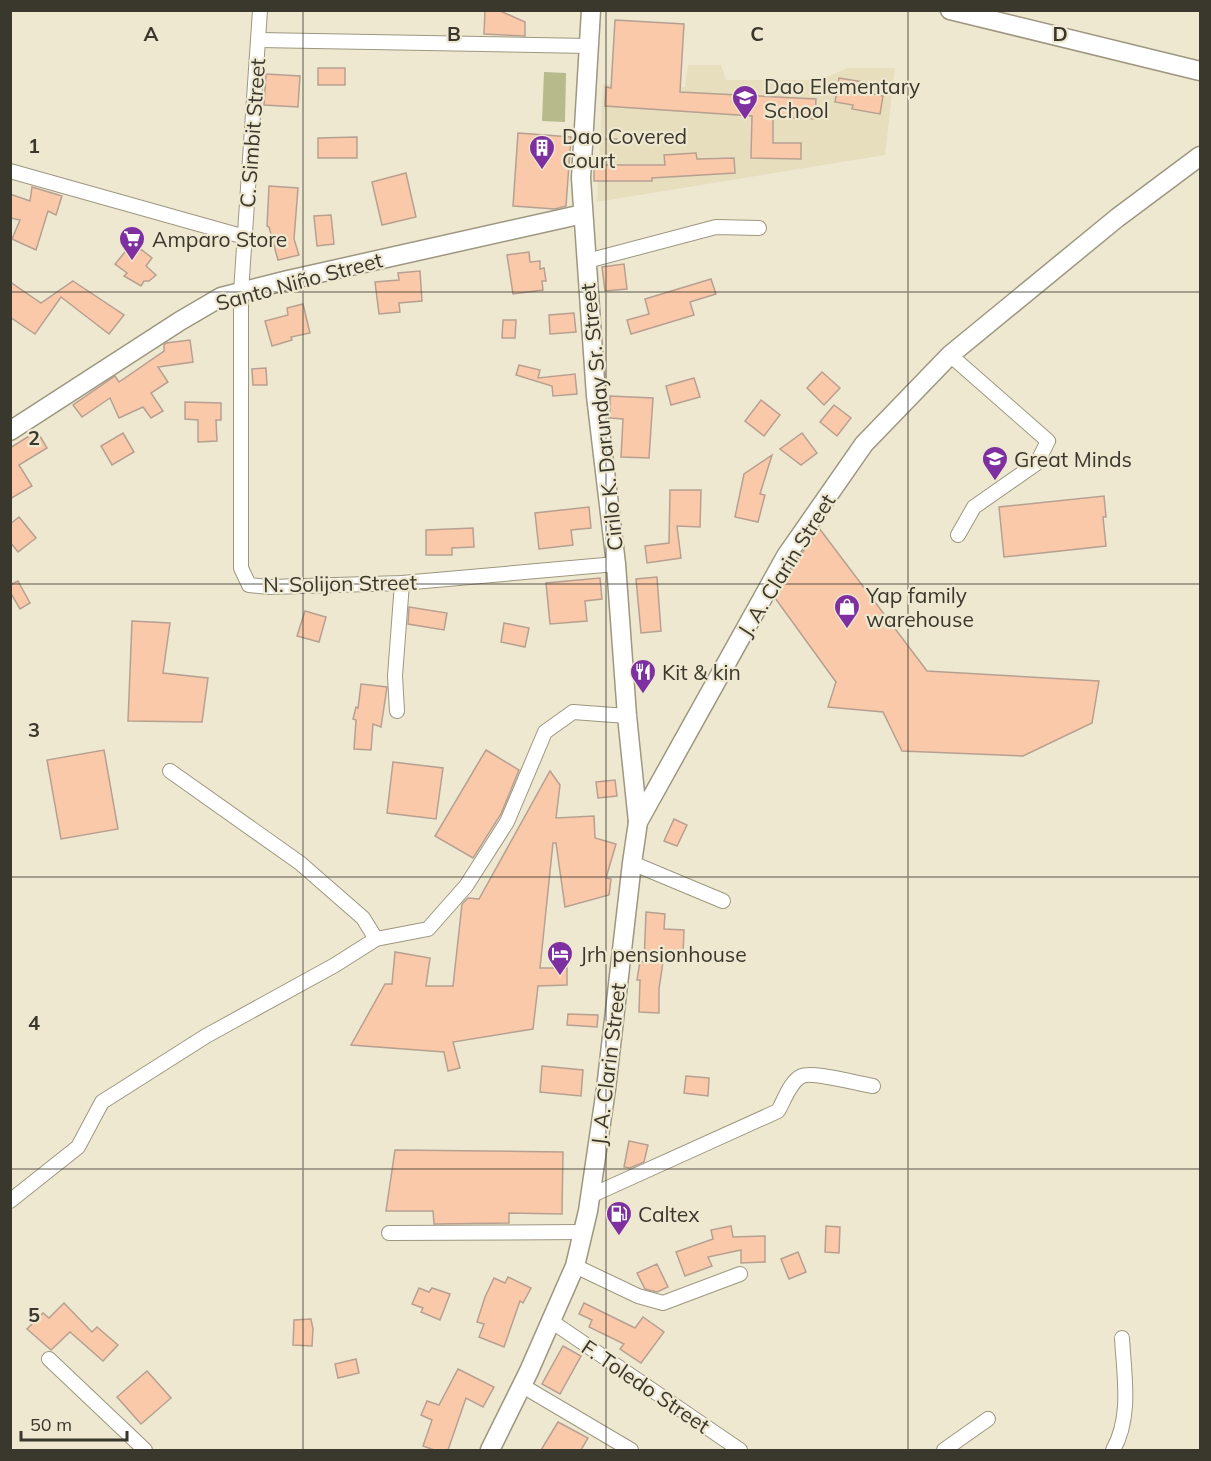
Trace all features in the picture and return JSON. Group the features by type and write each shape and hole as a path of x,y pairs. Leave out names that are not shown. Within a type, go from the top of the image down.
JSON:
{"main road":[{"name":"Cirilo K. Darunday Sr. Street","path":"591,10 581,178 583,214 596,396 616,564 627,716 638,822"},
{"path":"950,10 1200,71"},
{"name":"J. A. Clarin Street","path":"490,1450 575,1266 584,1232 606,1089 638,822 786,556 864,444 950,355 1117,218 1200,156"},
{"name":"Santo Niño Street","path":"10,431 220,297 583,214"}],"street":[{"name":"C. Simbit Street","path":"241,292 260,10"},
{"path":"259,40 589,46"},
{"path":"10,171 245,237"},
{"path":"586,261 716,227 759,228"},
{"name":"N. Solijon Street","path":"241,292 241,568 249,585 269,587 402,583 616,564"},
{"path":"950,355 1048,441 1037,464 974,507 958,535"},
{"path":"397,711 395,676 402,583"},
{"path":"10,1201 78,1147 102,1102 206,1036 335,965 376,939 428,928 466,885 507,822 545,732 573,712 627,716"},
{"path":"170,771 300,862 363,918 376,939"},
{"path":"632,863 723,901"},
{"path":"591,1196 778,1112 794,1082 802,1075 815,1074 873,1086"},
{"path":"389,1233 584,1232"},
{"path":"575,1266 638,1296 663,1303 740,1274"},
{"name":"F. Toledo Street","path":"551,1321 740,1450"},
{"path":"1113,1450 1121,1436 1125,1402 1122,1338"},
{"path":"49,1359 145,1450"},
{"path":"521,1385 632,1450"},
{"path":"944,1450 988,1419"}],"path":[{"path":"583,138 678,141"}],"shaded area":[{"name":"Dao Elementary School","path":"688,65 721,65 726,80 820,80 848,68 895,68 885,155 597,202 603,84 685,87"}],"green space":[{"path":"544,72 566,73 565,122 542,121"}],"building":[{"path":"485,10 498,10 525,22 525,36 484,34"},
{"path":"615,20 684,24 680,92 816,99 815,119 773,117 773,143 801,143 801,159 751,158 752,116 605,106 606,87 611,88"},
{"path":"318,68 345,68 345,85 318,85"},
{"path":"266,74 300,76 298,107 264,105"},
{"path":"839,78 870,83 868,93 883,96 880,114 852,109 853,105 835,102"},
{"name":"Dao Covered Court","path":"518,133 571,137 566,206 555,209 513,206"},
{"path":"357,137 357,158 318,158 318,138"},
{"path":"696,153 697,159 734,158 735,173 652,178 652,181 594,181 594,165 665,165 664,155"},
{"path":"406,173 416,217 382,225 372,182"},
{"path":"269,186 298,188 294,239 299,255 278,260 267,226"},
{"path":"32,187 62,196 56,215 48,211 36,250 12,239 20,220 10,218 10,194 30,201"},
{"path":"331,215 334,244 317,246 314,216"},
{"path":"142,250 152,258 146,266 156,275 149,281 144,281 141,286 124,276 127,273 115,264 125,252"},
{"path":"529,252 530,262 540,261 540,269 544,268 546,281 542,281 543,290 513,294 507,255"},
{"path":"624,264 627,289 605,291 602,267"},
{"path":"420,271 422,301 399,303 400,312 379,314 375,282 399,280 398,273"},
{"path":"711,279 716,294 690,302 694,315 631,334 627,320 649,314 645,299"},
{"path":"73,281 124,315 109,334 61,297 35,334 10,317 10,282 41,303"},
{"path":"303,304 310,333 291,337 292,340 272,346 265,321 288,315 287,308"},
{"path":"574,313 576,332 550,334 549,315"},
{"path":"503,320 516,320 515,338 502,338"},
{"path":"190,340 193,362 158,367 168,382 151,393 163,411 151,418 143,407 119,418 110,398 82,417 73,405 115,376 119,382 164,351 166,343"},
{"path":"519,365 540,370 538,378 575,374 577,394 553,396 552,386 516,375"},
{"path":"266,368 267,385 253,385 252,369"},
{"path":"822,372 840,388 824,405 807,388"},
{"path":"694,378 700,397 671,405 666,386"},
{"path":"610,396 653,398 649,458 621,457 623,419 610,418"},
{"path":"761,400 780,415 764,436 745,421"},
{"path":"185,402 221,403 221,420 216,420 217,441 198,442 198,420 185,419"},
{"path":"834,405 851,418 837,436 820,422"},
{"path":"37,431 47,448 19,465 32,486 10,499 10,448"},
{"path":"123,433 134,452 112,465 101,446"},
{"path":"802,433 817,453 801,465 780,449"},
{"path":"772,455 760,494 765,495 758,522 735,517 744,474"},
{"path":"670,490 701,490 700,527 677,526 681,558 647,563 645,546 669,543"},
{"path":"1104,496 1106,517 1103,517 1106,546 1004,557 999,507"},
{"path":"589,507 591,528 571,530 573,545 539,549 535,513"},
{"path":"19,517 36,538 18,552 10,542 10,524"},
{"path":"473,528 474,547 452,548 452,555 426,555 426,530"},
{"name":"Yap family warehouse","path":"819,528 927,671 1099,681 1092,723 1023,756 902,751 883,712 828,707 836,682 775,598"},
{"path":"657,577 661,631 641,633 636,579"},
{"path":"600,578 602,599 585,601 587,621 550,624 546,583"},
{"path":"18,581 30,603 20,609 10,592 10,585"},
{"path":"409,607 447,613 444,630 408,624"},
{"path":"305,611 326,617 319,642 297,636"},
{"path":"132,621 170,623 163,673 208,678 202,722 128,721"},
{"path":"504,623 529,628 525,647 501,642"},
{"path":"361,684 387,687 381,727 373,724 371,750 354,749 356,720 353,719 356,707 358,708"},
{"path":"104,750 118,829 61,839 47,760"},
{"path":"486,750 519,770 501,814 473,858 435,836"},
{"path":"393,762 443,768 436,819 387,813"},
{"path":"550,771 560,785 556,818 594,816 595,838 616,844 606,878 611,879 609,895 565,907 556,843 553,843 540,968 567,968 567,985 538,986 533,1029 453,1042 460,1068 448,1071 444,1052 351,1045 385,984 392,984 395,952 430,958 426,986 453,986 462,904 468,898 479,899"},
{"path":"615,780 617,796 598,798 596,782"},
{"path":"674,819 687,825 677,846 664,841"},
{"path":"646,912 665,914 664,929 684,930 683,956 664,955 659,989 659,1013 639,1012 640,980 637,980 640,961 644,962"},
{"path":"568,1014 598,1015 597,1027 567,1025"},
{"path":"542,1066 583,1070 581,1096 540,1092"},
{"path":"686,1076 709,1078 708,1096 684,1093"},
{"path":"629,1141 648,1145 644,1162 630,1168 624,1167"},
{"path":"395,1150 563,1152 562,1214 509,1213 509,1223 434,1224 433,1211 386,1211"},
{"path":"731,1226 733,1237 765,1236 765,1262 741,1263 741,1250 708,1257 712,1266 685,1276 676,1252 713,1239 711,1230"},
{"path":"826,1226 840,1227 839,1253 825,1252"},
{"path":"798,1252 806,1272 789,1279 781,1259"},
{"path":"657,1264 668,1287 657,1292 645,1289 637,1273"},
{"path":"508,1277 531,1288 523,1303 520,1301 504,1347 479,1337 484,1324 477,1322 494,1278 505,1283"},
{"path":"419,1288 429,1292 432,1288 450,1294 440,1320 421,1312 423,1308 412,1304"},
{"path":"64,1303 92,1332 97,1327 118,1345 103,1361 70,1332 51,1350 27,1329 43,1313 49,1318"},
{"path":"584,1303 635,1328 643,1317 664,1332 641,1363 620,1349 624,1344 589,1327 592,1320 579,1314"},
{"path":"311,1319 312,1346 293,1345 294,1320"},
{"path":"563,1346 581,1356 560,1394 542,1384"},
{"path":"356,1359 359,1373 338,1378 335,1364"},
{"path":"458,1369 494,1387 483,1407 466,1398 448,1450 434,1450 423,1446 432,1420 421,1415 427,1401 439,1405"},
{"path":"147,1371 171,1398 141,1424 117,1397"},
{"path":"558,1422 588,1438 581,1450 541,1450"}],"place":[{"name":"Dao Elementary School","path":"745,121"},
{"name":"Dao Covered Court","path":"542,171"},
{"name":"Amparo Store","path":"132,262"},
{"name":"Great Minds","path":"995,482"},
{"name":"Yap family warehouse","path":"847,630"},
{"name":"Kit & kin","path":"643,695"},
{"name":"Jrh pensionhouse","path":"560,977"},
{"name":"Caltex","path":"619,1237"}]}
